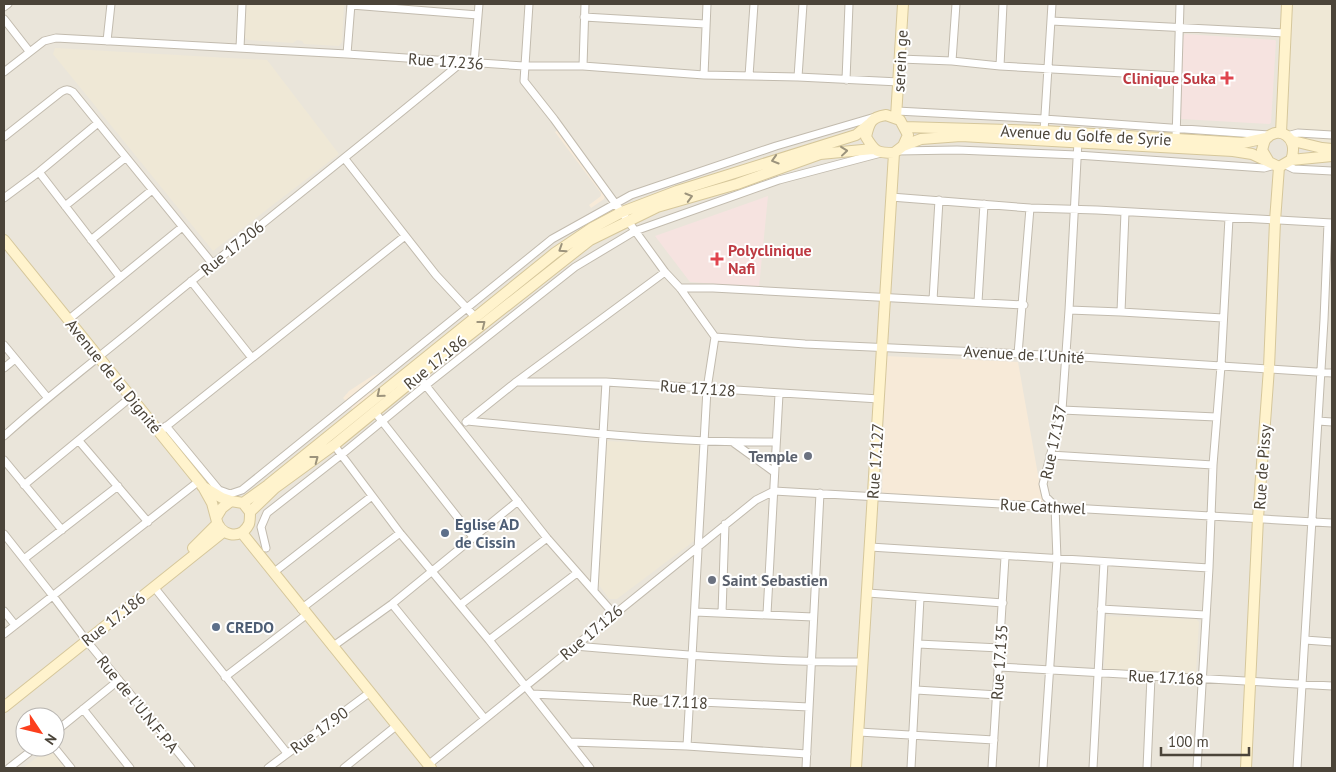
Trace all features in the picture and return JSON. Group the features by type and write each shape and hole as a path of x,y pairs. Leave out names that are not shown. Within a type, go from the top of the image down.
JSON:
{"main road":[{"name":"serein ge","path":"896,114 903,4"},
{"path":"1280,137 1287,4"},
{"path":"243,503 555,253 592,228 624,216 677,191 856,135 873,120 886,115 896,114 908,135 898,150"},
{"path":"873,120 866,137 877,151"},
{"name":"Avenue du Golfe de Syrie","path":"904,126 1176,134 1243,143 1280,137"},
{"path":"624,216 737,184 820,154 898,150 921,139 961,136 1233,151 1252,154 1280,163 1332,156"},
{"path":"1280,137 1332,149"},
{"path":"1280,137 1262,150 1280,163"},
{"path":"1280,137 1295,150 1280,163"},
{"name":"Rue 17.127","path":"856,768 891,197 898,150"},
{"name":"Rue de Pissy","path":"1246,768 1258,518 1269,368 1275,221 1280,163"},
{"name":"Rue 17.186","path":"250,512 275,488 334,445 566,257 624,216"},
{"name":"Avenue de la Dignité","path":"4,240 8,252 68,320 131,397 162,429 212,502 219,525"},
{"path":"200,483 222,498 243,503 250,512 249,523 242,533 234,535 219,525"},
{"path":"4,699 84,638 200,542 219,525 222,508 231,501"},
{"path":"249,523 273,573 429,766"},
{"name":"Rue 17.186","path":"4,707 84,638 154,586 219,525"},
{"path":"242,533 262,551"}],"street":[{"path":"4,7 8,4"},
{"path":"107,41 111,4"},
{"path":"240,48 242,4"},
{"path":"346,54 351,4 478,15"},
{"path":"474,63 479,4"},
{"path":"529,4 524,81 715,337 707,389 688,746"},
{"path":"583,66 585,4"},
{"path":"704,75 707,4"},
{"path":"749,76 754,4"},
{"path":"798,77 803,4"},
{"path":"846,80 849,4"},
{"path":"952,61 956,4"},
{"path":"1000,66 1003,4"},
{"path":"1044,131 1052,4"},
{"path":"896,114 1044,119 1176,134 1180,4"},
{"path":"584,17 705,24"},
{"path":"4,19 29,51"},
{"path":"1051,21 1285,33"},
{"name":"Rue 17.236","path":"4,72 29,51 51,38 524,66 583,66 704,75 898,82"},
{"path":"900,59 1177,76"},
{"name":"Rue 17.206","path":"4,436 47,397 212,263 345,159 462,62"},
{"path":"4,138 65,90 73,92 181,228 212,263"},
{"path":"405,236 162,429 219,490 230,494 242,490 552,239 614,203 631,195 776,146 873,120"},
{"path":"4,198 39,172 98,123"},
{"path":"1280,137 1298,133 1332,134"},
{"name":"Rue 17.137","path":"1043,768 1056,559 1055,506 1046,497 1043,484 1062,410 1078,141"},
{"path":"898,150 957,150 1077,155 1264,168 1280,163 1294,169 1332,171"},
{"path":"262,551 261,527 267,513 574,266 635,231 779,180 877,151"},
{"path":"66,206 125,158"},
{"path":"345,159 436,276 475,317"},
{"path":"39,172 120,276"},
{"path":"91,240 152,190"},
{"path":"891,197 1030,208 1330,223 1297,768"},
{"path":"933,300 939,200"},
{"path":"978,302 984,204"},
{"path":"1018,354 1024,305 1030,208"},
{"path":"1121,312 1125,212"},
{"path":"1196,768 1229,218"},
{"path":"68,320 181,228"},
{"path":"459,427 516,382 665,272"},
{"path":"191,281 252,358"},
{"path":"680,288 714,288 1024,305"},
{"path":"1069,310 1223,318"},
{"path":"1324,320 1332,320"},
{"name":"Avenue de l´Unité","path":"715,337 805,344 1066,356 1332,373"},
{"path":"4,345 47,397"},
{"path":"4,368 15,359"},
{"path":"418,376 547,538 614,613"},
{"name":"Rue 17.128","path":"516,382 606,382 879,399"},
{"path":"594,590 606,382"},
{"path":"767,614 779,394"},
{"path":"24,485 131,397"},
{"path":"1062,410 1216,417"},
{"path":"374,411 473,537"},
{"path":"467,421 603,434 734,442 776,442"},
{"path":"1318,421 1332,422"},
{"path":"79,441 148,522"},
{"path":"734,442 774,472"},
{"path":"334,445 400,533 489,640 590,768"},
{"path":"1050,455 1213,465"},
{"path":"4,460 62,530"},
{"path":"4,634 200,483"},
{"path":"24,559 118,486"},
{"name":"Rue Cathwel","path":"756,500 774,491 1332,523"},
{"path":"806,768 820,493"},
{"path":"273,573 372,496"},
{"name":"Rue 17.126","path":"429,766 525,685 756,500"},
{"path":"332,646 392,604 518,501"},
{"path":"722,613 725,524"},
{"path":"225,677 400,533"},
{"name":"Rue de l'U.N.F.P.A","path":"4,534 84,638 191,768"},
{"path":"460,606 547,538"},
{"path":"870,547 1005,557 1208,568"},
{"name":"Rue 17.135","path":"992,768 1005,557"},
{"path":"1093,768 1104,562"},
{"path":"489,640 577,573"},
{"path":"154,586 287,753"},
{"path":"868,593 1003,604"},
{"path":"911,768 920,598"},
{"path":"392,604 485,719"},
{"path":"1101,609 1205,615"},
{"path":"4,611 15,625"},
{"path":"695,612 813,617"},
{"path":"1305,640 1332,642"},
{"path":"918,644 1000,648"},
{"path":"575,646 692,656 812,662 863,662"},
{"name":"Rue 17.168","path":"999,667 1332,686"},
{"path":"1147,768 1151,677"},
{"path":"65,724 118,680"},
{"path":"916,690 998,695"},
{"name":"Rue 17.90","path":"268,768 369,693"},
{"name":"Rue 17.118","path":"532,694 809,707"},
{"path":"83,710 130,768"},
{"path":"344,768 396,726"},
{"path":"858,732 994,740"},
{"path":"571,742 688,746 807,754"},
{"path":"9,768 23,757"},
{"path":"62,757 71,768"}],"shaded area":[{"path":"4,4 1332,4 1332,768 4,768"},
{"path":"246,4 344,4 342,42 339,46 304,44 302,41 297,40 293,43 248,40 244,37"},
{"path":"1292,4 1332,4 1332,148 1285,146"},
{"name":"Clinique Suka","path":"1185,34 1276,41 1271,123 1181,119 1179,117 1182,38"},
{"path":"55,48 267,60 339,154 213,251 53,54"},
{"path":"559,129 606,191 604,199 591,208 589,205 601,196 601,193 555,132"},
{"name":"Polyclinique Nafi","path":"768,196 759,287 690,282 655,236"},
{"path":"885,356 1018,362 1043,503 882,497"},
{"path":"379,373 383,376 378,385 370,392 374,397 354,411 343,398 349,391"},
{"path":"607,441 699,445 698,538 617,599 609,599 597,582"},
{"path":"1106,616 1196,619 1199,622 1196,672 1193,675 1106,670 1104,667"},
{"path":"37,757 56,757 65,768 23,768"}],"place":[{"name":"Clinique Suka","path":"1227,78"},
{"name":"Polyclinique Nafi","path":"717,259"},
{"name":"Temple","path":"808,456"},
{"name":"Eglise AD de Cissin","path":"445,533"},
{"name":"Saint Sebastien","path":"712,580"},
{"name":"CREDO","path":"216,627"}]}
